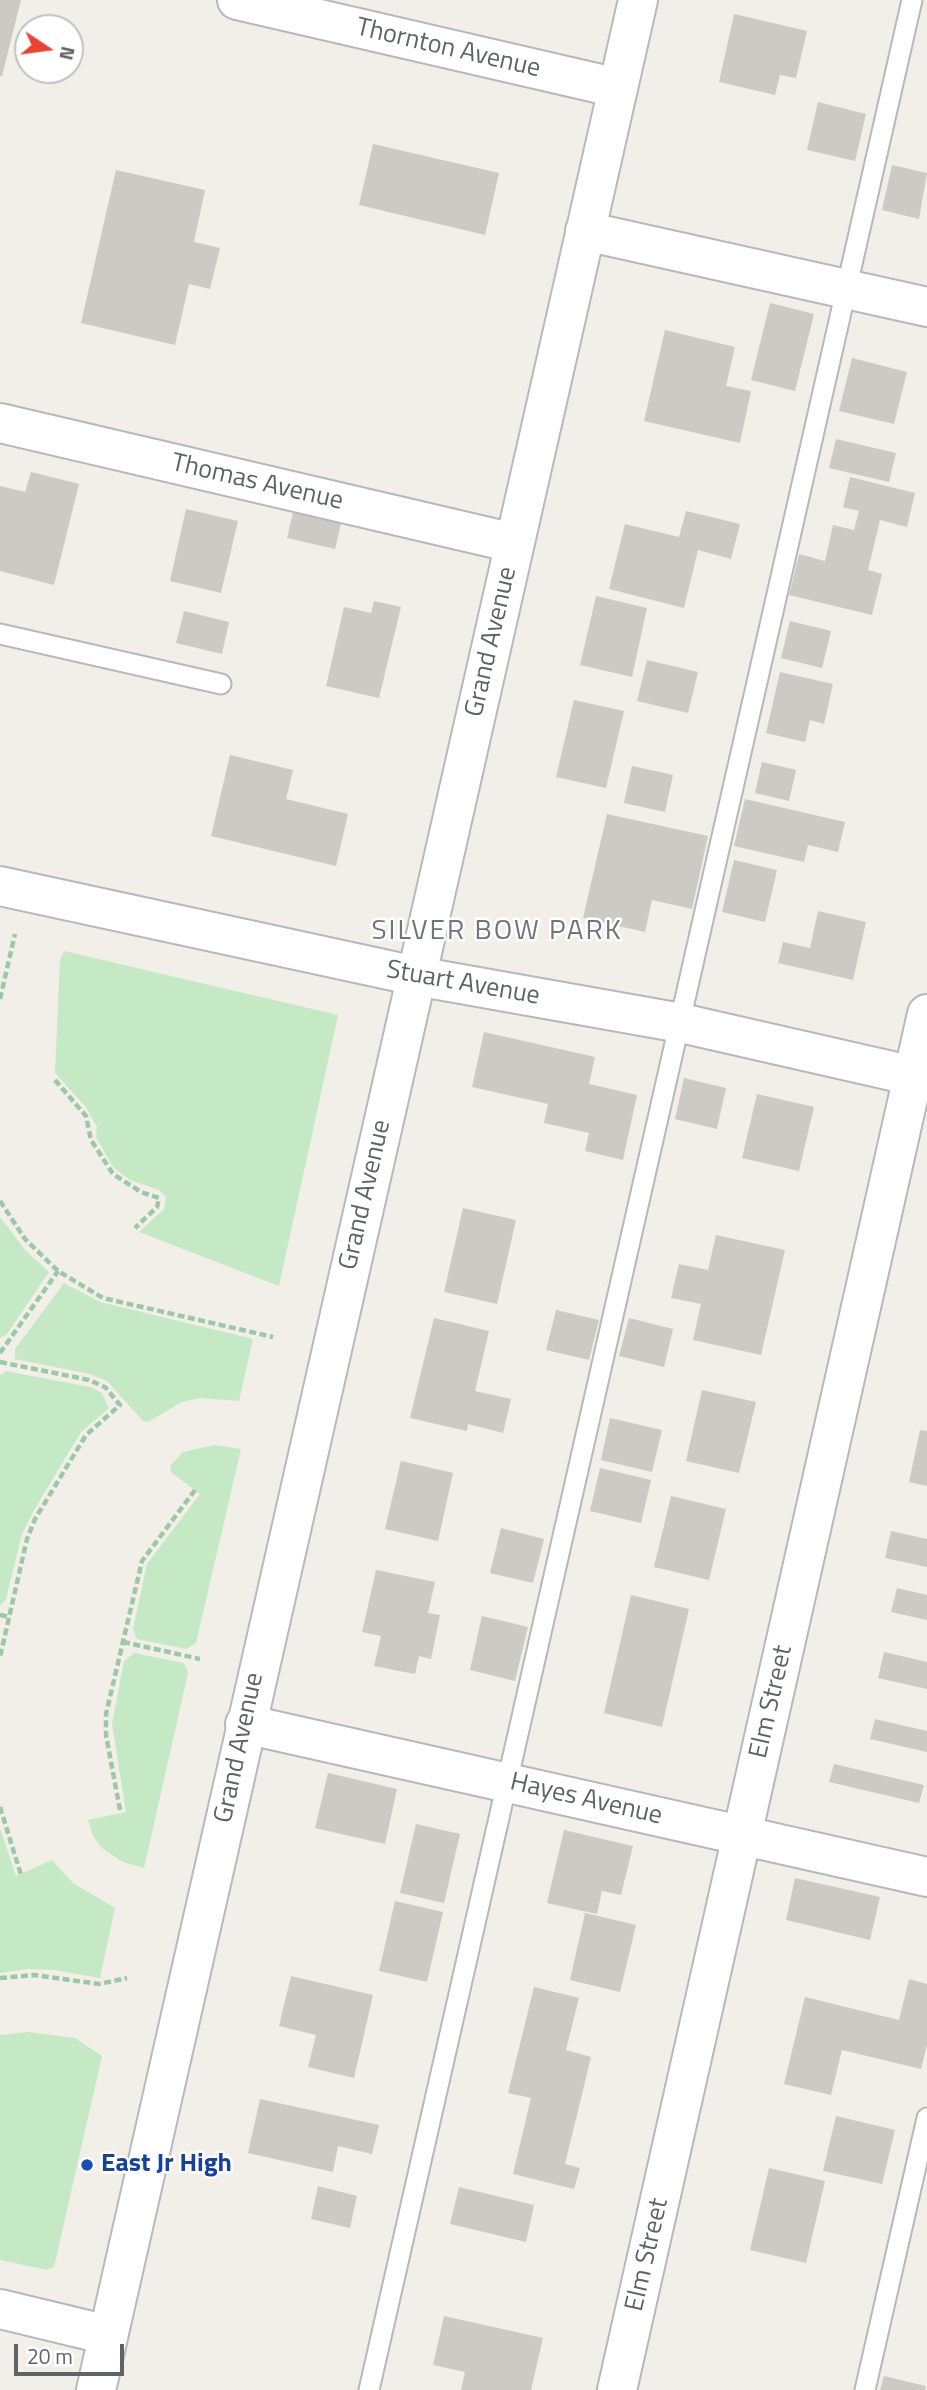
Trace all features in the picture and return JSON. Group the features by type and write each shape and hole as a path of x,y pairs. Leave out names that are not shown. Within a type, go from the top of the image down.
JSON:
{"street":[{"name":"Thornton Avenue","path":"236,0 618,88"},
{"name":"Grand Avenue","path":"96,2390 638,0"},
{"path":"585,230 927,307"},
{"name":"Thomas Avenue","path":"0,423 514,542"},
{"name":"Stuart Avenue","path":"0,886 416,976 681,1023 920,1077"},
{"name":"Elm Street","path":"617,2390 920,1077 927,1014"},
{"name":"Hayes Avenue","path":"245,1724 927,1877"},
{"path":"0,2309 108,2335"}],"lane":[{"path":"369,2390 912,0"},
{"path":"0,634 221,684"},
{"path":"865,2390 927,2118"}],"path":[{"path":"0,999 15,934"},
{"path":"55,1080 86,1116 91,1140 113,1174 141,1192 159,1198 157,1206 135,1228"},
{"path":"0,1201 25,1239 58,1271 103,1298 273,1337"},
{"path":"0,1353 58,1271"},
{"path":"0,1362 89,1381 105,1387 120,1405 86,1435 36,1520 27,1539 0,1657"},
{"path":"120,1810 106,1735 106,1714 142,1561 195,1490"},
{"path":"0,1615 9,1617"},
{"path":"123,1643 200,1659"},
{"path":"0,1807 21,1875"},
{"path":"0,1978 34,1975 99,1984 127,1978"}],"green space":[{"path":"64,951 338,1015 279,1286 139,1232 164,1209 166,1197 159,1190 130,1180 113,1167 96,1137 97,1127 85,1106 55,1073 60,960"},
{"path":"0,1217 26,1251 49,1272 7,1334 0,1338"},
{"path":"64,1283 100,1302 253,1339 239,1401 199,1398 182,1402 148,1422 143,1421 107,1381 90,1374 15,1359 15,1349"},
{"path":"6,1371 90,1387 102,1393 109,1408 81,1432 34,1510 22,1534 6,1599 0,1606 0,1375"},
{"path":"215,1445 241,1449 196,1643 186,1649 137,1639 133,1629 147,1564 200,1494 171,1472 170,1466 183,1452"},
{"path":"134,1653 184,1663 188,1673 144,1868 123,1862 103,1849 93,1836 88,1820 126,1812 112,1724 124,1661"},
{"path":"0,1828 16,1876 52,1860 73,1883 115,1908 100,1978 55,1970 28,1969 0,1973"},
{"path":"28,2032 75,2038 102,2056 54,2267 47,2270 0,2260 0,2035"}],"building":[{"path":"0,0 21,0 18,14 14,14 14,28 0,76"},
{"path":"734,14 807,31 796,78 780,75 775,95 719,82"},
{"path":"818,102 866,114 855,161 807,150"},
{"path":"373,144 499,173 485,235 359,205"},
{"path":"892,165 927,173 919,219 882,210"},
{"path":"116,170 205,190 194,242 220,248 210,289 189,284 175,345 81,323"},
{"path":"770,303 814,314 795,391 751,380"},
{"path":"665,330 735,347 726,386 751,391 740,443 644,421"},
{"path":"852,358 907,372 894,424 839,411"},
{"path":"836,439 896,453 889,482 829,468"},
{"path":"31,472 79,484 54,585 0,571 0,486 25,492"},
{"path":"850,477 915,493 907,527 880,520 868,570 882,574 872,615 789,595 799,554 825,561 833,525 854,530 859,511 843,507"},
{"path":"295,504 343,515 335,549 287,538"},
{"path":"186,509 238,521 221,593 170,581"},
{"path":"686,511 740,524 731,559 698,550 684,608 609,589 625,524 679,537"},
{"path":"596,596 647,608 632,677 580,665"},
{"path":"374,601 401,607 379,698 326,686 344,607 371,613"},
{"path":"184,611 229,622 222,654 176,643"},
{"path":"790,621 831,631 822,668 781,658"},
{"path":"647,660 698,672 688,713 637,701"},
{"path":"780,672 833,684 824,724 810,720 805,742 766,733"},
{"path":"574,700 624,711 606,788 556,777"},
{"path":"230,755 293,770 286,799 348,814 336,866 211,836"},
{"path":"762,762 796,770 789,801 755,793"},
{"path":"632,766 673,775 665,812 624,803"},
{"path":"745,799 845,822 838,852 808,845 804,862 734,846"},
{"path":"607,814 708,836 692,909 652,900 645,932 583,918"},
{"path":"734,860 777,870 765,922 722,912"},
{"path":"818,911 866,922 853,980 778,963 783,942 810,948"},
{"path":"484,1032 595,1057 589,1084 637,1095 623,1160 585,1151 589,1133 544,1123 548,1104 472,1087"},
{"path":"684,1078 726,1088 717,1129 675,1119"},
{"path":"757,1094 814,1107 799,1171 742,1158"},
{"path":"463,1208 516,1220 497,1304 444,1292"},
{"path":"716,1235 785,1250 761,1355 693,1340 701,1304 671,1298 679,1264 708,1270"},
{"path":"556,1310 599,1320 589,1360 546,1350"},
{"path":"434,1318 489,1331 475,1391 511,1399 503,1433 468,1424 467,1431 410,1418"},
{"path":"629,1318 673,1329 664,1367 619,1356"},
{"path":"702,1390 756,1402 739,1473 686,1461"},
{"path":"610,1418 662,1430 652,1472 601,1460"},
{"path":"920,1430 927,1431 927,1486 909,1482"},
{"path":"401,1461 453,1473 438,1541 385,1529"},
{"path":"600,1468 651,1480 641,1523 590,1511"},
{"path":"671,1496 726,1509 709,1580 654,1567"},
{"path":"501,1528 544,1539 533,1583 490,1573"},
{"path":"891,1531 927,1539 927,1567 885,1558"},
{"path":"376,1570 435,1582 428,1613 440,1615 431,1659 419,1656 415,1674 374,1666 381,1636 362,1632"},
{"path":"897,1588 927,1595 927,1620 891,1612"},
{"path":"631,1595 689,1609 662,1727 604,1713"},
{"path":"482,1616 528,1627 515,1681 470,1670"},
{"path":"884,1652 927,1662 927,1689 878,1678"},
{"path":"875,1719 927,1731 927,1752 870,1739"},
{"path":"834,1764 924,1785 919,1803 829,1782"},
{"path":"328,1773 397,1789 385,1844 315,1828"},
{"path":"416,1824 460,1834 444,1903 400,1893"},
{"path":"564,1830 633,1846 621,1895 602,1891 597,1914 547,1903"},
{"path":"795,1878 880,1897 870,1940 786,1920"},
{"path":"395,1901 443,1912 427,1982 379,1971"},
{"path":"585,1913 636,1925 620,1992 570,1980"},
{"path":"291,1976 373,1995 354,2078 308,2067 316,2035 279,2026"},
{"path":"909,1979 927,1984 927,2045 921,2069 842,2050 831,2095 784,2084 805,1997 899,2020"},
{"path":"534,1987 579,1998 566,2050 591,2057 565,2164 580,2168 574,2189 513,2174 531,2098 508,2093"},
{"path":"260,2099 379,2125 372,2154 338,2146 333,2172 248,2153"},
{"path":"836,2116 895,2130 882,2184 823,2171"},
{"path":"769,2168 825,2181 806,2263 750,2250"},
{"path":"318,2186 357,2196 350,2228 311,2219"},
{"path":"459,2187 534,2205 526,2242 450,2224"},
{"path":"444,2316 543,2338 531,2390 461,2390 465,2372 433,2365"},
{"path":"884,2376 926,2386 925,2390 880,2390"}],"place":[{"name":"East Jr High","path":"87,2165"}],"district":[{"name":"SILVER BOW PARK","path":"497,932"}]}
